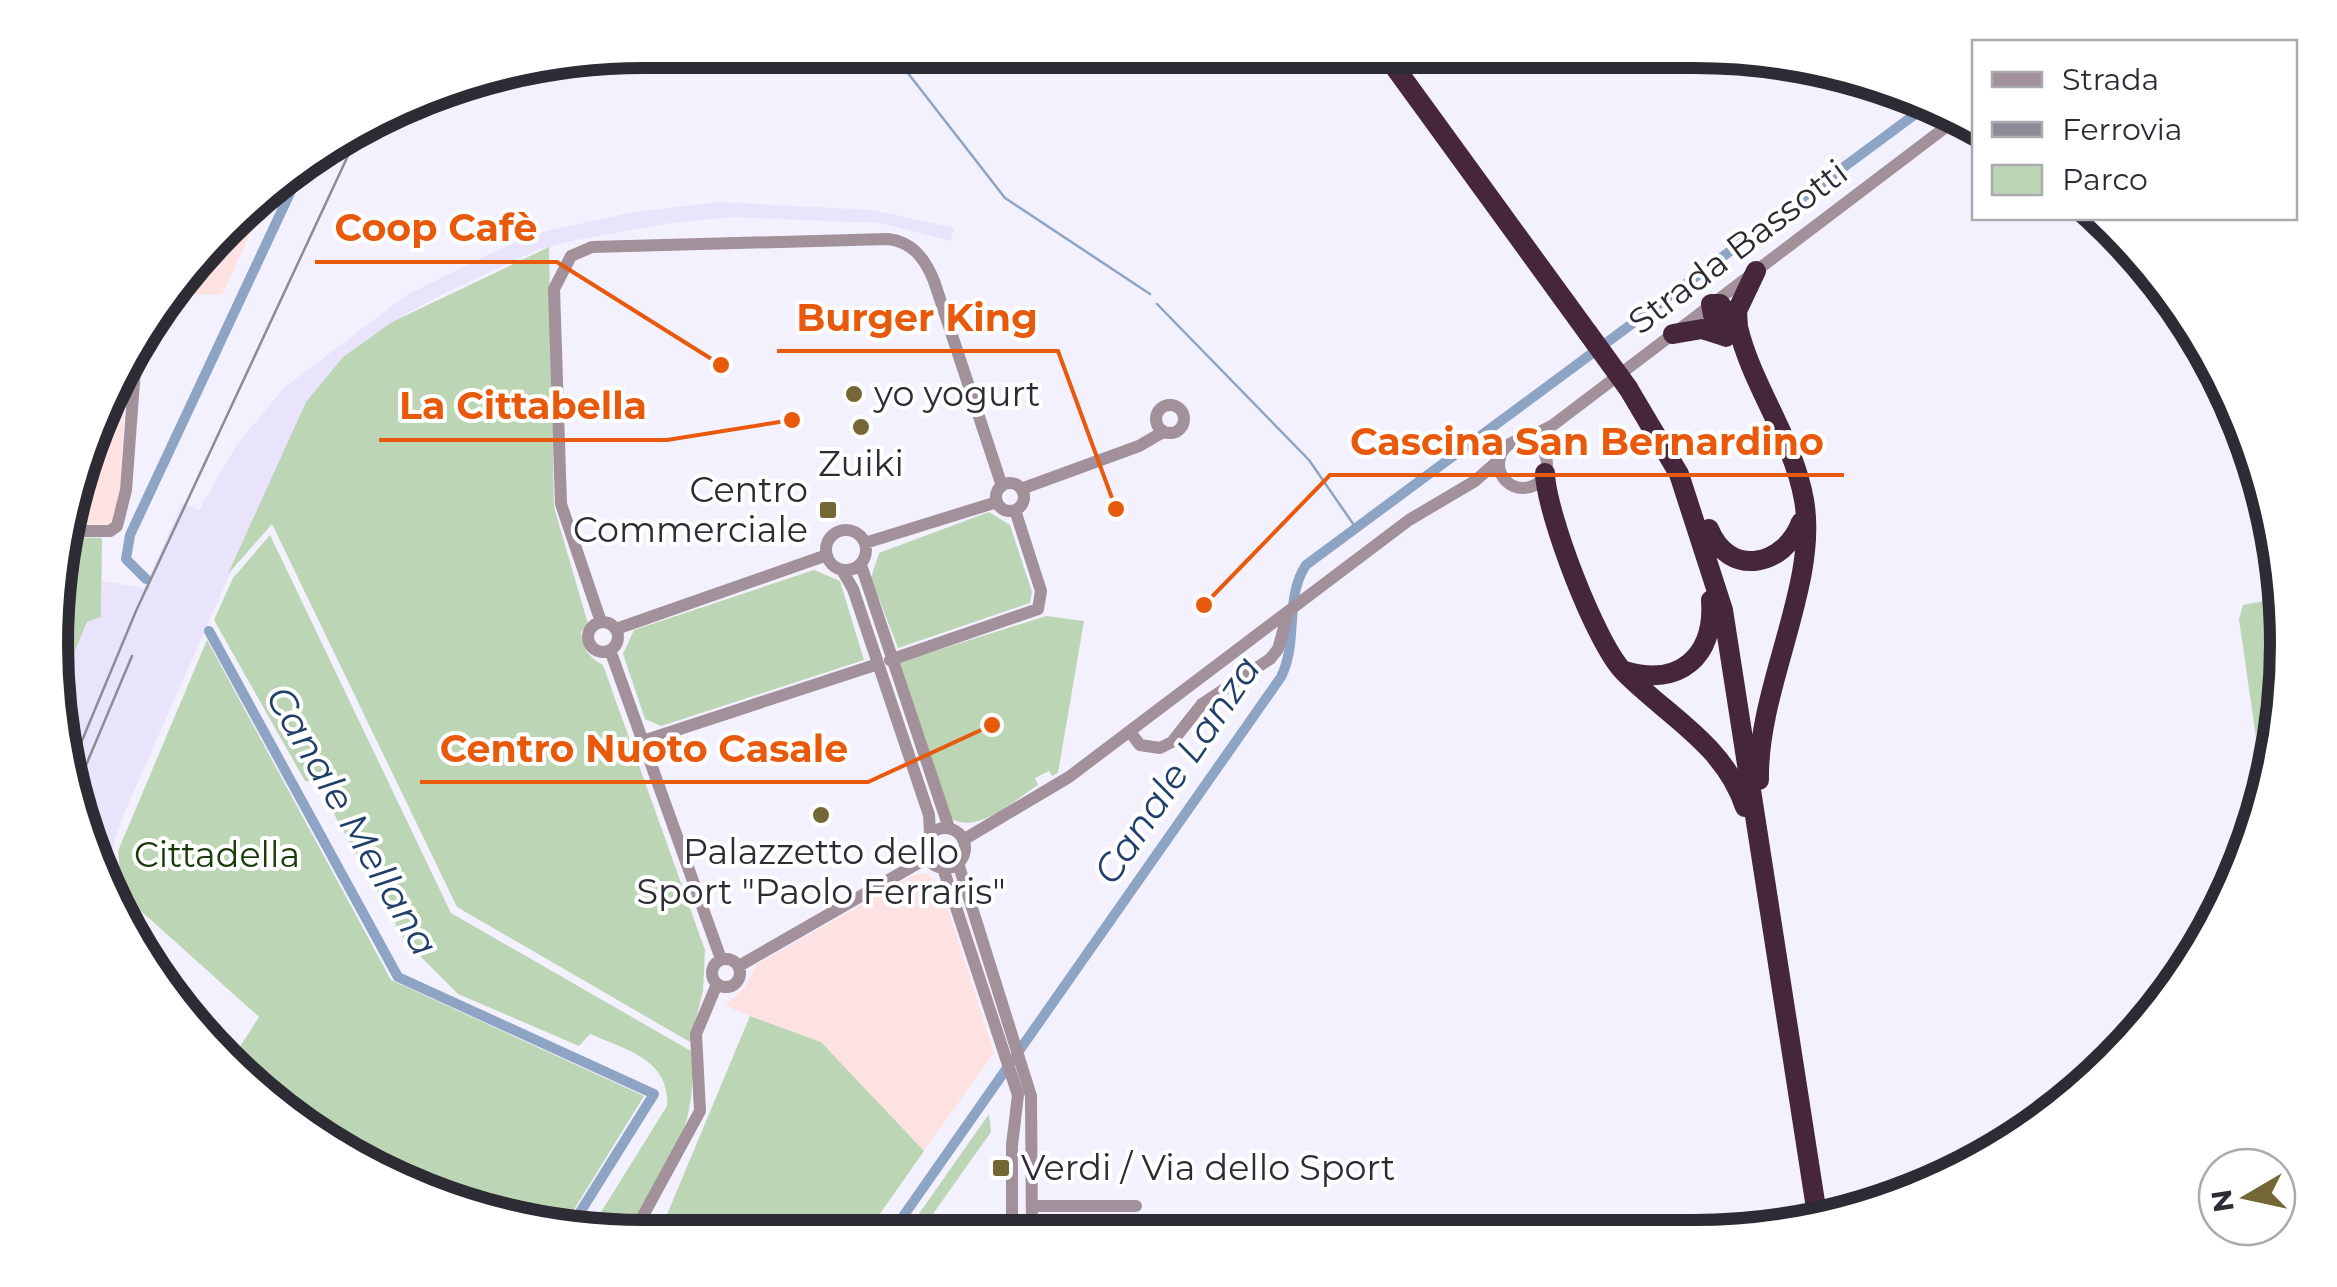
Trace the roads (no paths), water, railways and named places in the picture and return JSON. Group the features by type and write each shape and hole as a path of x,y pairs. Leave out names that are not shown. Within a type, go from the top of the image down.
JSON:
{"highway":[{"path":"1395,68 1628,388 1664,445 1694,512 1723,610 1816,1206"},
{"path":"1756,271 1737,311 1735,337 1792,461 1804,500 1806,535 1759,745 1761,809 1775,894 1772,931"},
{"path":"1711,304 1715,326 1735,337"},
{"path":"1673,334 1702,329 1735,337"},
{"path":"1664,445 1674,452 1690,480 1720,550 1739,559 1761,560 1792,544 1804,500"},
{"path":"1623,671 1645,677 1680,673 1695,661 1708,641 1712,618 1710,588 1664,445"},
{"path":"1545,465 1553,514 1606,652 1708,746 1739,790 1760,896 1772,931"},
{"path":"1524,488 1545,502 1553,514"}],"street":[{"name":"Strada Bassotti","path":"1524,440 1553,425 1947,126"},
{"path":"827,555 616,629 602,622 561,504 556,458 554,289 564,264 578,251 654,244 897,240 923,257 928,268 1002,486 997,502"},
{"path":"79,531 118,526 126,490 135,375"},
{"path":"1474,481 1504,478 1524,488 1536,484 1545,465 1553,425"},
{"path":"1002,486 1010,483 1022,489 1139,446 1163,432"},
{"path":"964,840 1068,777 1408,520 1474,481 1500,460 1508,446 1524,440 1537,445 1545,465"},
{"path":"1500,460 1504,478"},
{"path":"997,502 1006,510 1015,510 1023,501 1022,489"},
{"path":"866,543 997,502"},
{"path":"643,741 1038,609 1040,591 1015,510"},
{"path":"827,555 829,540 841,530 856,532 866,543"},
{"path":"866,543 860,565 929,815 930,834 924,846 927,858 943,868 1009,1045 1023,1067 1033,1108 1032,1220"},
{"path":"827,555 842,570 884,662 949,828 964,840"},
{"path":"842,570 860,565"},
{"path":"1130,732 1149,748 1172,742 1202,704 1270,659 1278,649 1284,619 1320,591 1332,591"},
{"path":"602,622 590,629 588,638 596,650 610,650 616,643 616,629"},
{"path":"610,650 722,959 739,966"},
{"path":"930,834 949,828"},
{"path":"943,868 958,863 964,852 964,840"},
{"path":"717,984 735,984 739,966 927,858"},
{"path":"958,863 1009,1045 1019,1105 1012,1164 1012,1220"},
{"path":"641,1220 700,1111 696,1034 717,984 712,968 722,959"},
{"path":"1012,1164 1032,1164"},
{"path":"1032,1206 1136,1206"}],"waterway":[{"path":"904,68 1005,198 1150,294"},
{"name":"Canale Lanza","path":"901,1220 1281,677 1289,649 1295,591 1306,565 1917,113"},
{"name":"Canale Mellana","path":"146,579 126,559 130,535 293,187"},
{"path":"1157,304 1309,460 1356,528"},
{"name":"Canale Mellana","path":"209,631 398,977 654,1094 578,1216"}],"railway":[{"path":"78,750 136,611 352,147"},
{"path":"83,773 132,656"}],"place":[{"name":"Coop Cafè","path":"721,365"},
{"name":"yo yogurt","path":"854,394"},
{"name":"La Cittabella","path":"792,420"},
{"name":"Zuiki","path":"861,427"},
{"name":"Burger King","path":"1116,509"},
{"name":"Centro Commerciale","path":"828,510"},
{"name":"Cascina San Bernardino","path":"1204,605"},
{"name":"Centro Nuoto Casale","path":"992,725"},
{"name":"Palazzetto dello Sport \"Paolo Ferraris\"","path":"821,815"},
{"name":"Verdi / Via dello Sport","path":"1001,1168"}],"park label":[{"name":"Cittadella","path":"217,855"}]}
